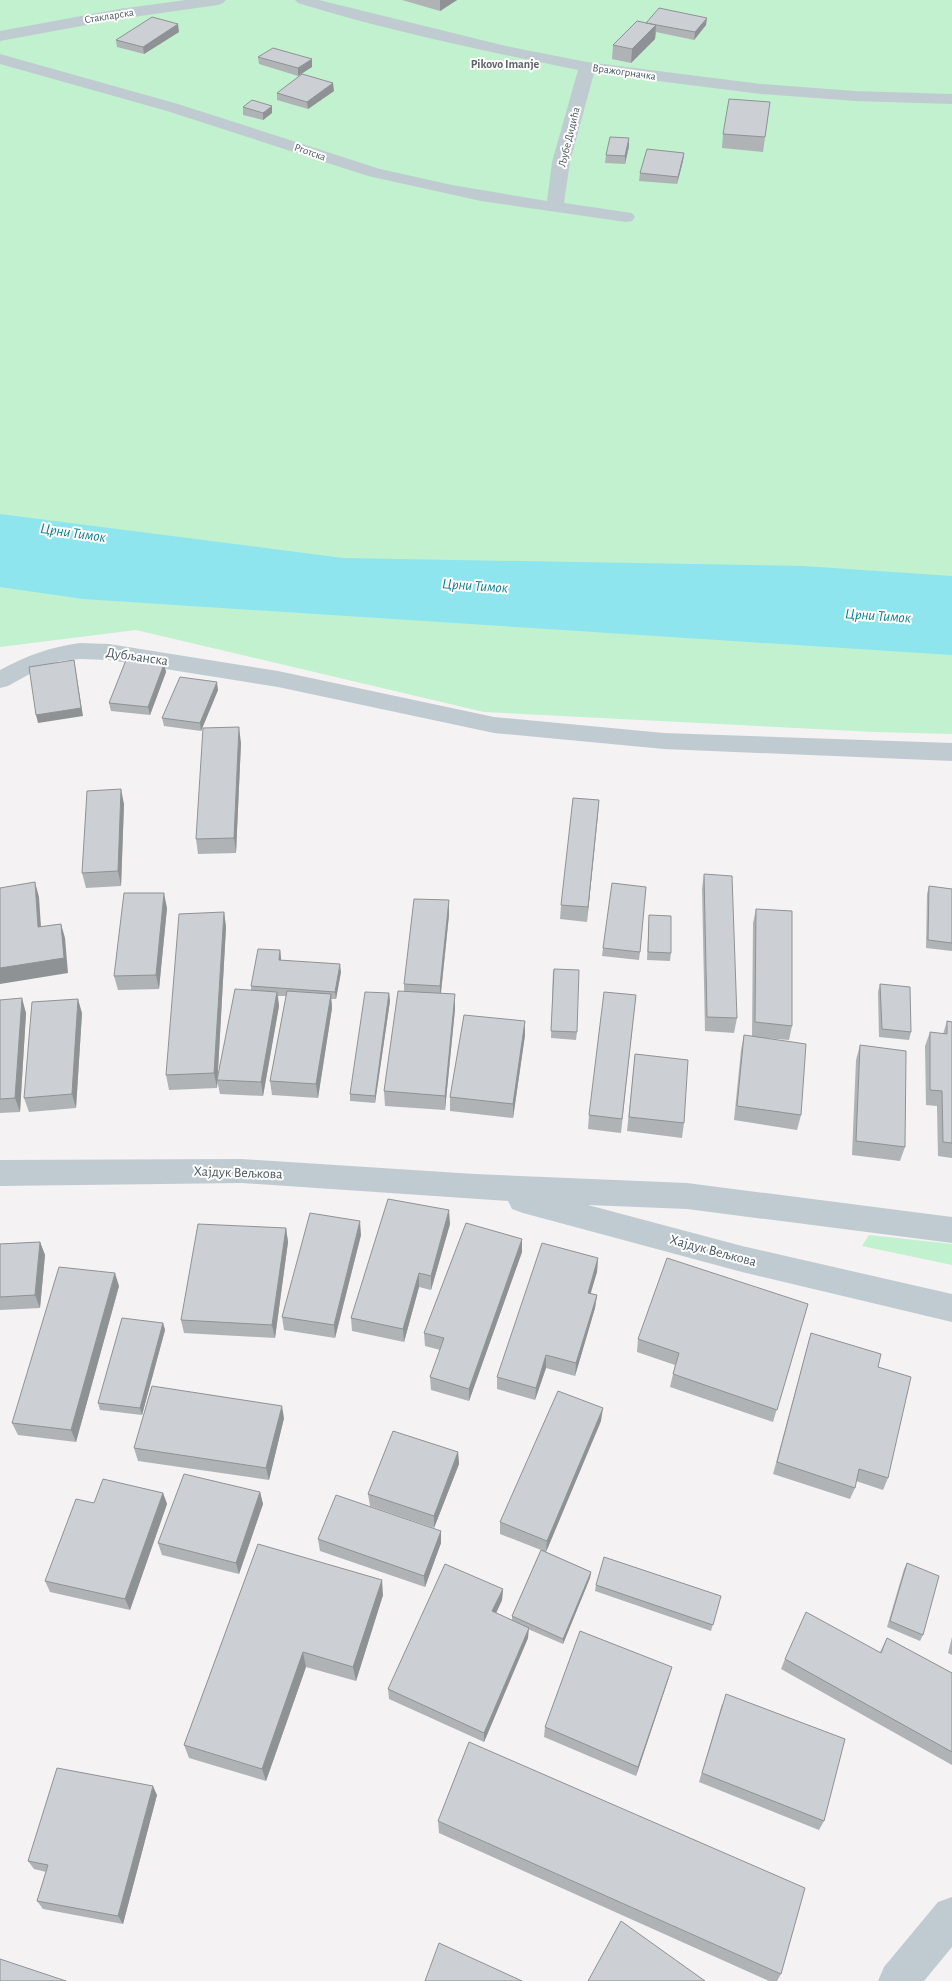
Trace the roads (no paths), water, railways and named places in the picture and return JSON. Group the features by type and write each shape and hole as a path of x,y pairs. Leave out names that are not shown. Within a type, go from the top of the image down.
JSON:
{"street":[{"name":"Стакларска","path":"0,36 110,16 218,0"},
{"name":"Вражогрначка","path":"303,0 336,10 506,51 587,67 761,89 855,96 952,99"},
{"name":"Рготска","path":"0,59 82,81 228,125 379,174 556,208 626,217"},
{"name":"Љубе Дидића","path":"556,208 561,162 587,67"},
{"name":"Дубљанска","path":"0,680 36,661 80,651 109,652 278,679 494,725 664,741 952,752"},
{"name":"Хајдук Вељкова","path":"0,1173 242,1171 476,1187 687,1196 952,1230"},
{"name":"Хајдук Вељкова","path":"476,1187 742,1259 952,1308"},
{"path":"898,1981 952,1916"}],"water":[{"name":"Црни Тимок","path":"0,514 343,558 803,566 952,576 952,655 83,599 0,587"}],"district":[{"name":"Pikovo Imanje","path":"505,64"}]}
